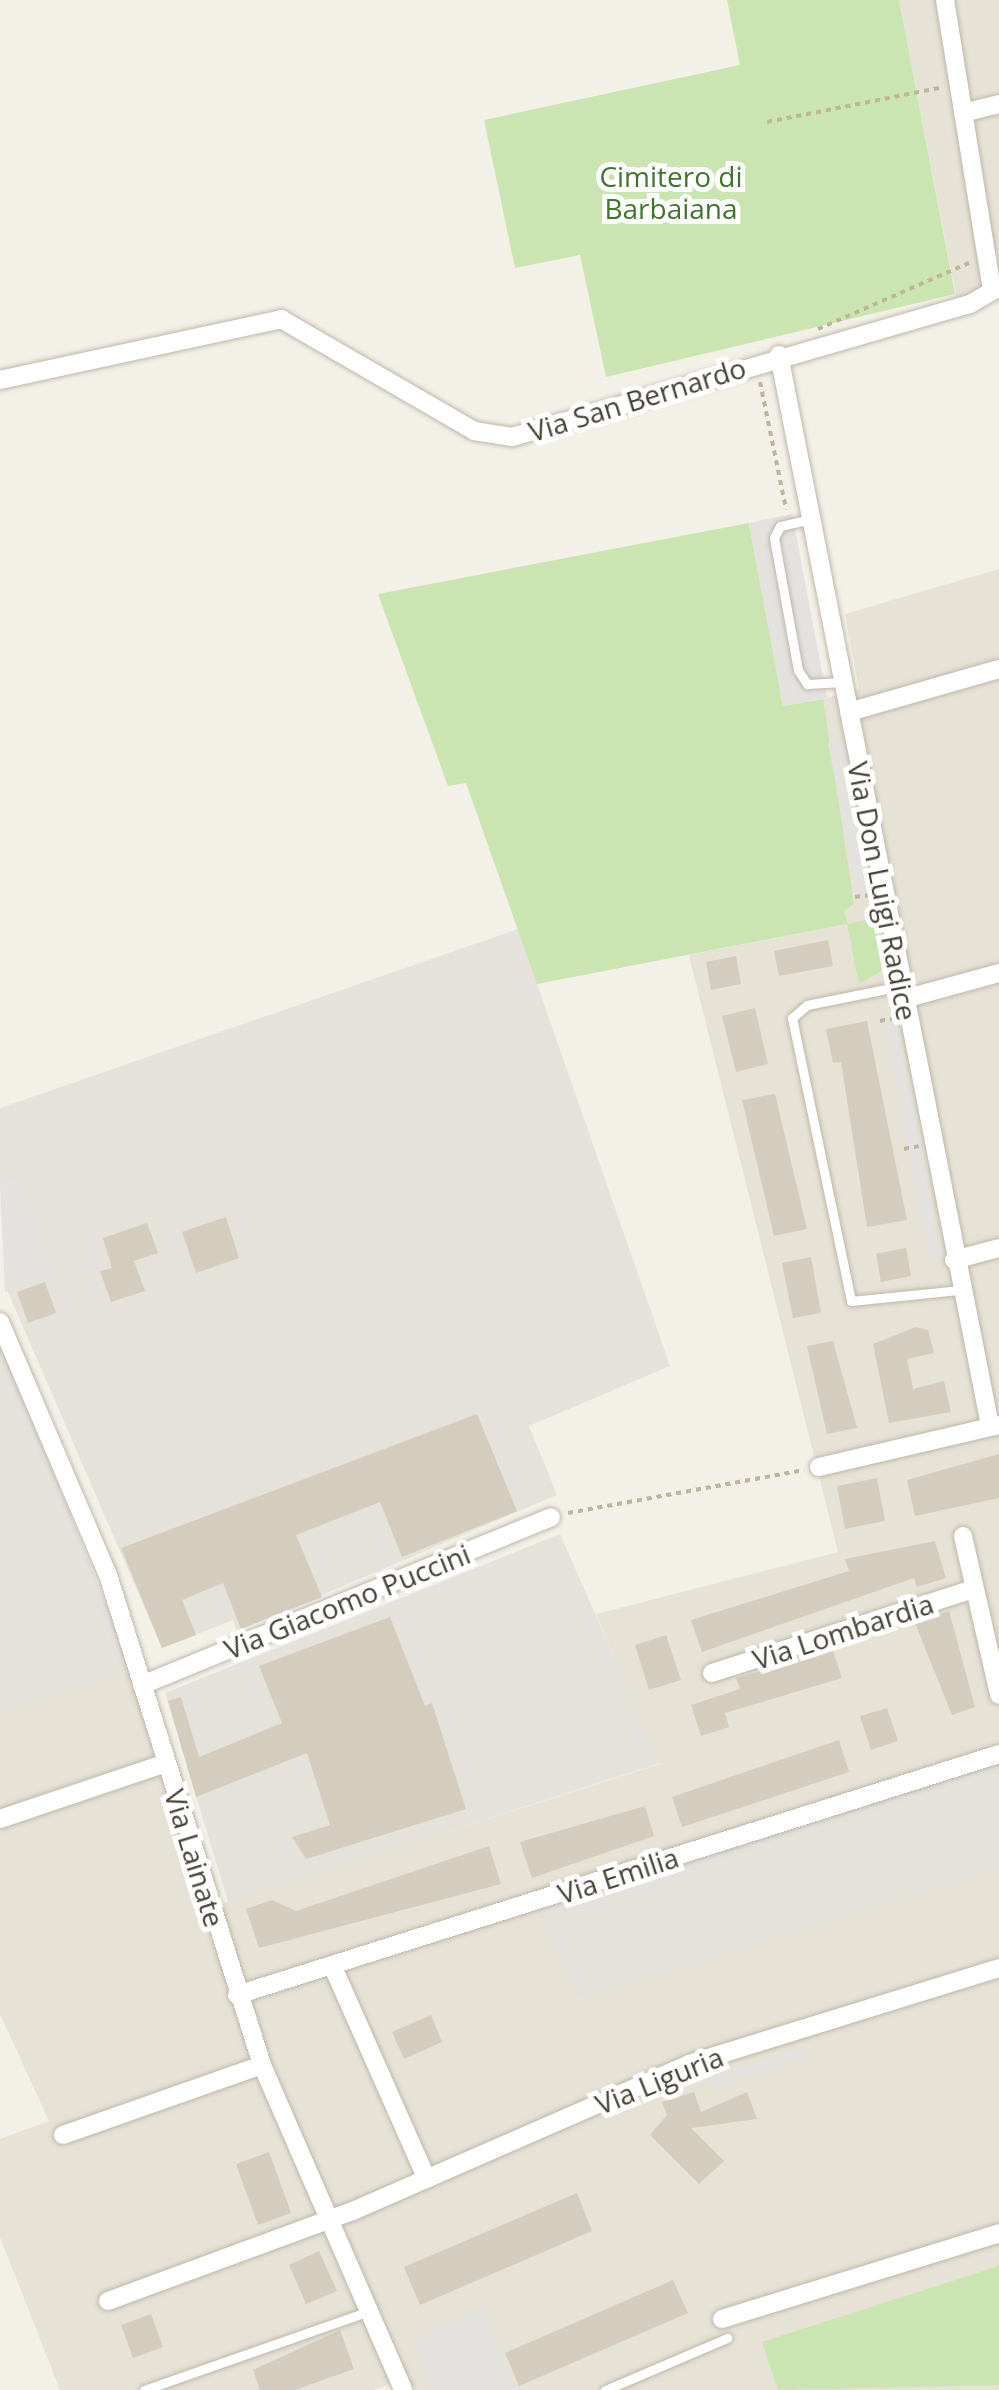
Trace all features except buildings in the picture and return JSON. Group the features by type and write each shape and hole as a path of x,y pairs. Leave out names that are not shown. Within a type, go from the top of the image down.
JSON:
{"street":[{"path":"945,0 996,288"},
{"path":"963,113 999,104"},
{"name":"Via San Bernardo","path":"0,380 281,319 474,432 512,438 779,355 970,304 996,288"},
{"name":"Via Don Luigi Radice","path":"779,355 960,1290 995,1425"},
{"path":"849,712 999,669"},
{"path":"902,993 999,973"},
{"path":"954,1260 999,1248"},
{"name":"Via Lainate","path":"0,1322 108,1575 262,2065 404,2390"},
{"path":"818,1467 995,1425"},
{"name":"Via Giacomo Puccini","path":"142,1685 551,1517"},
{"path":"963,1536 999,1695"},
{"name":"Via Lombardia","path":"712,1673 974,1589"},
{"name":"Via Emilia","path":"237,1995 999,1754"},
{"path":"0,1819 166,1763"},
{"path":"332,1965 428,2179"},
{"name":"Via Liguria","path":"108,2300 329,2220 688,2064 999,1968"},
{"path":"64,2135 262,2065"},
{"path":"722,2319 999,2233"}],"lane":[{"path":"811,520 780,526 774,538 798,670 807,684 843,682"},
{"path":"902,993 808,1004 792,1018 850,1301 960,1290"},
{"path":"144,2390 369,2312"},
{"path":"605,2390 726,2338"}],"path":[{"path":"767,122 958,84"},
{"path":"808,338 953,266 992,260"},
{"path":"755,375 787,515"},
{"path":"551,1517 818,1467"}],"shaded area":[{"path":"899,0 999,0 999,282 957,301"},
{"path":"792,514 827,698 783,706 749,523"},
{"path":"999,569 999,1755 534,1903 578,2000 999,1869 999,2390 409,2390 267,2064 214,1906 660,1764 596,1614 838,1552 689,955 847,924 844,910 854,904 822,738 823,699 859,689 845,614"},
{"path":"844,739 874,898 858,899 828,743"},
{"path":"518,929 670,1366 529,1426 557,1495 237,1631 233,1620 162,1648 7,1290 45,1276 12,1182 0,1186 0,1108"},
{"path":"897,1020 942,1258 929,1260 884,1023"},
{"path":"13,1182 46,1276 5,1292 0,1186"},
{"path":"0,1340 133,1671 0,1713"},
{"path":"560,1534 661,1763 228,1902 165,1693"},
{"path":"133,1671 234,1996 397,2382 373,2390 60,2390 0,2237 0,2139 49,2121 0,2014 0,1713"},
{"path":"999,1755 999,1869 578,2000 533,1903"},
{"path":"805,2047 808,2057 711,2088 708,2078"},
{"path":"481,2308 517,2390 434,2390 412,2338"}],"green space":[{"name":"Cimitero di Barbaiana","path":"727,0 899,0 955,294 606,377 580,255 515,268 484,120 740,65"},
{"path":"749,523 783,706 823,699 854,904 844,911 848,924 875,918 883,970 859,984 847,924 537,984 466,783 448,786 378,594"},
{"path":"999,2266 999,2385 778,2390 762,2342"}]}
